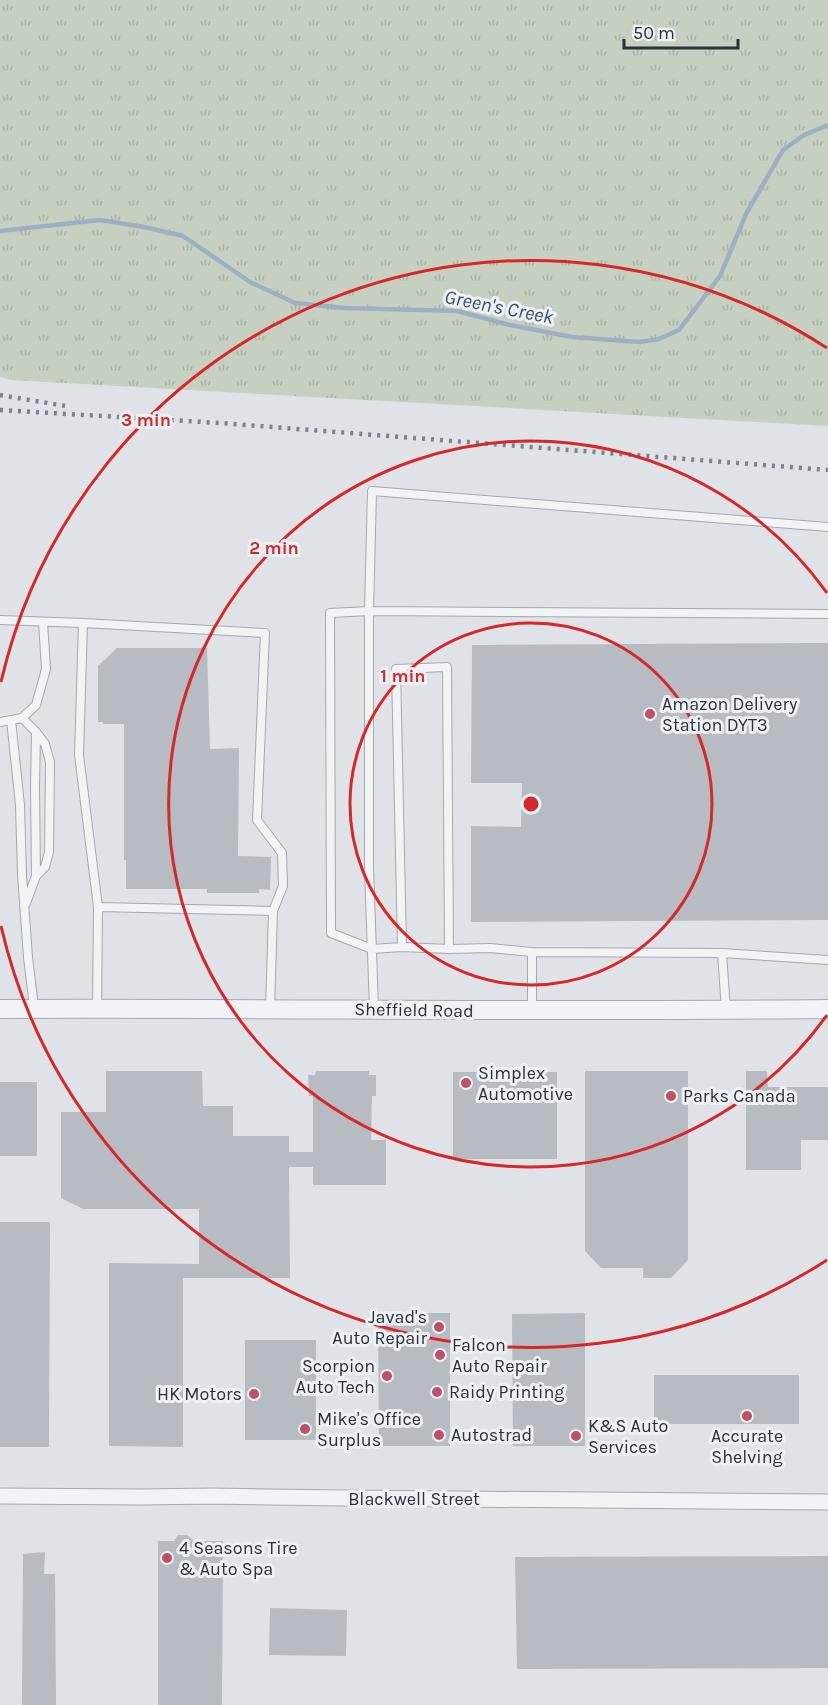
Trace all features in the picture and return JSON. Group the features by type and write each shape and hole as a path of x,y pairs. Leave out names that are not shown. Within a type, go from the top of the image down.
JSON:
{"street":[{"name":"Sheffield Road","path":"0,1009 532,1011 828,1009"},
{"name":"Blackwell Street","path":"0,1496 828,1502"}],"lane":[{"path":"374,1009 369,868 369,611 372,491 828,527"},
{"path":"828,614 369,611 330,613 331,933 372,949 402,947 490,948 532,952 722,952 828,960"},
{"path":"0,620 265,633 256,820 282,853 283,886 273,911 270,1010"},
{"path":"0,722 22,718 36,705 45,669 43,622"},
{"path":"83,623 79,755 98,906 97,1008"},
{"path":"402,947 396,669 447,667 449,949"},
{"path":"22,718 45,744 50,762 49,852 45,867 36,876"},
{"path":"11,720 20,805 21,875 34,1009"},
{"path":"24,908 36,876 36,732"},
{"path":"98,906 273,911"},
{"path":"532,952 532,1011"},
{"path":"722,952 726,1010"}],"green space":[{"path":"0,0 828,0 828,426 11,380 0,377"}],"building":[{"name":"Amazon Delivery Station DYT3","path":"828,643 828,920 471,922 471,826 521,827 522,783 471,783 472,645"},
{"path":"117,648 207,648 210,749 239,748 238,856 271,857 270,890 259,889 259,893 207,893 207,889 126,889 124,724 98,722 98,666"},
{"path":"106,1071 202,1071 203,1106 233,1106 233,1136 289,1136 289,1152 313,1152 313,1096 309,1096 308,1075 315,1075 316,1071 369,1071 369,1075 376,1075 376,1096 372,1096 371,1140 386,1140 386,1185 313,1185 313,1167 289,1167 290,1278 183,1278 183,1447 109,1446 109,1263 199,1264 199,1209 83,1209 61,1198 61,1112 106,1112"},
{"path":"585,1071 688,1071 688,1260 671,1278 643,1278 643,1268 601,1268 585,1251"},
{"path":"746,1071 767,1071 768,1087 828,1087 828,1140 801,1140 801,1170 746,1170"},
{"path":"453,1072 557,1072 557,1159 453,1159"},
{"path":"0,1082 37,1082 37,1156 0,1156"},
{"path":"0,1222 50,1222 49,1447 0,1447"},
{"path":"378,1313 450,1313 450,1446 379,1446"},
{"path":"585,1313 585,1446 513,1446 512,1314"},
{"path":"245,1340 316,1340 316,1440 245,1440"},
{"path":"654,1375 799,1375 799,1424 654,1424"},
{"path":"178,1535 187,1535 194,1541 223,1541 222,1705 158,1705 158,1541 174,1541"},
{"path":"45,1552 44,1574 55,1574 56,1705 22,1705 23,1554"},
{"path":"828,1556 828,1668 517,1669 515,1557"},
{"path":"270,1608 347,1610 346,1656 269,1655"}],"waterway":[{"name":"Green's Creek","path":"0,231 100,220 144,227 183,236 250,282 295,303 345,308 457,311 510,325 572,337 640,342 659,339 679,330 720,276 747,212 783,150 804,135 828,125"}],"railway":[{"path":"0,395 66,406"},
{"path":"0,410 220,423 828,470"}],"place":[{"name":"Amazon Delivery Station DYT3","path":"650,714"},
{"name":"Simplex Automotive","path":"466,1083"},
{"name":"Parks Canada","path":"671,1096"},
{"name":"Javad's Auto Repair","path":"439,1327"},
{"name":"Falcon Auto Repair","path":"440,1355"},
{"name":"Scorpion Auto Tech","path":"387,1376"},
{"name":"Raidy Printing","path":"437,1392"},
{"name":"HK Motors","path":"254,1394"},
{"name":"Accurate Shelving","path":"747,1416"},
{"name":"Mike's Office Surplus","path":"305,1429"},
{"name":"Autostrad","path":"439,1435"},
{"name":"K&S Auto Services","path":"576,1436"},
{"name":"4 Seasons Tire & Auto Spa","path":"167,1558"}]}
